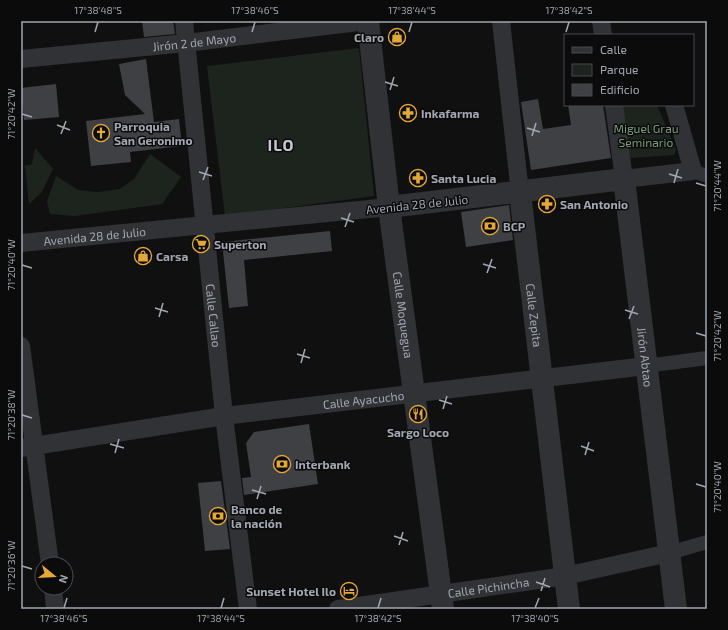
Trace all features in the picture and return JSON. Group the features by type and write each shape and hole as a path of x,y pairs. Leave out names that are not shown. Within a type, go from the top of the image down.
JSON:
{"street":[{"name":"Calle Callao","path":"184,21 203,225 224,416 248,609"},
{"name":"Jirón 2 de Mayo","path":"21,60 186,43 368,21"},
{"name":"Calle Moquegua","path":"368,21 389,207 442,602"},
{"name":"Calle Zepita","path":"501,21 569,609"},
{"path":"600,21 603,34"},
{"name":"Jirón Abtao","path":"614,106 676,609"},
{"path":"674,106 700,174"},
{"name":"Avenida 28 de Julio","path":"21,243 389,207 520,193 624,179 700,174"},
{"path":"21,346 28,448 48,556"},
{"name":"Calle Ayacucho","path":"28,448 224,416 707,358"},
{"name":"Calle Pichincha","path":"338,609 442,602 669,553 707,542"},
{"path":"54,596 55,609"}],"green space":[{"path":"359,48 374,196 225,216 207,66"},
{"name":"Miguel Grau Seminario","path":"657,106 676,150 674,155 631,158 626,156 621,107"},
{"path":"35,148 53,169 41,193 29,204 25,166 32,164"},
{"path":"150,154 181,177 162,204 75,216 50,214 47,201 56,176 78,190 98,192 120,189 134,179"}],"building":[{"path":"142,21 173,21 175,34 144,37"},
{"path":"146,59 154,122 179,119 182,146 130,152 131,162 91,166 86,121 145,114 125,95 119,64"},
{"path":"56,84 59,117 24,120 21,88"},
{"path":"538,99 543,129 571,125 568,106 603,106 611,158 531,170 521,102"},
{"name":"BCP","path":"509,205 513,240 466,247 461,212"},
{"path":"330,231 332,251 244,260 248,306 229,308 222,242"},
{"name":"Interbank","path":"309,424 318,484 244,495 242,478 251,477 246,443 254,432"},
{"name":"Banco de la nación","path":"221,481 230,549 205,551 198,483"}],"place":[{"name":"Claro","path":"397,37"},
{"name":"Inkafarma","path":"408,113"},
{"name":"Parroquia San Geronimo","path":"101,133"},
{"name":"Santa Lucia","path":"418,178"},
{"name":"San Antonio","path":"547,204"},
{"name":"BCP","path":"490,226"},
{"name":"Superton","path":"201,244"},
{"name":"Carsa","path":"143,256"},
{"name":"Sargo Loco","path":"418,414"},
{"name":"Interbank","path":"282,464"},
{"name":"Banco de la nación","path":"218,516"},
{"name":"Sunset Hotel Ilo","path":"349,591"}],"district":[{"name":"ILO","path":"281,144"}]}
